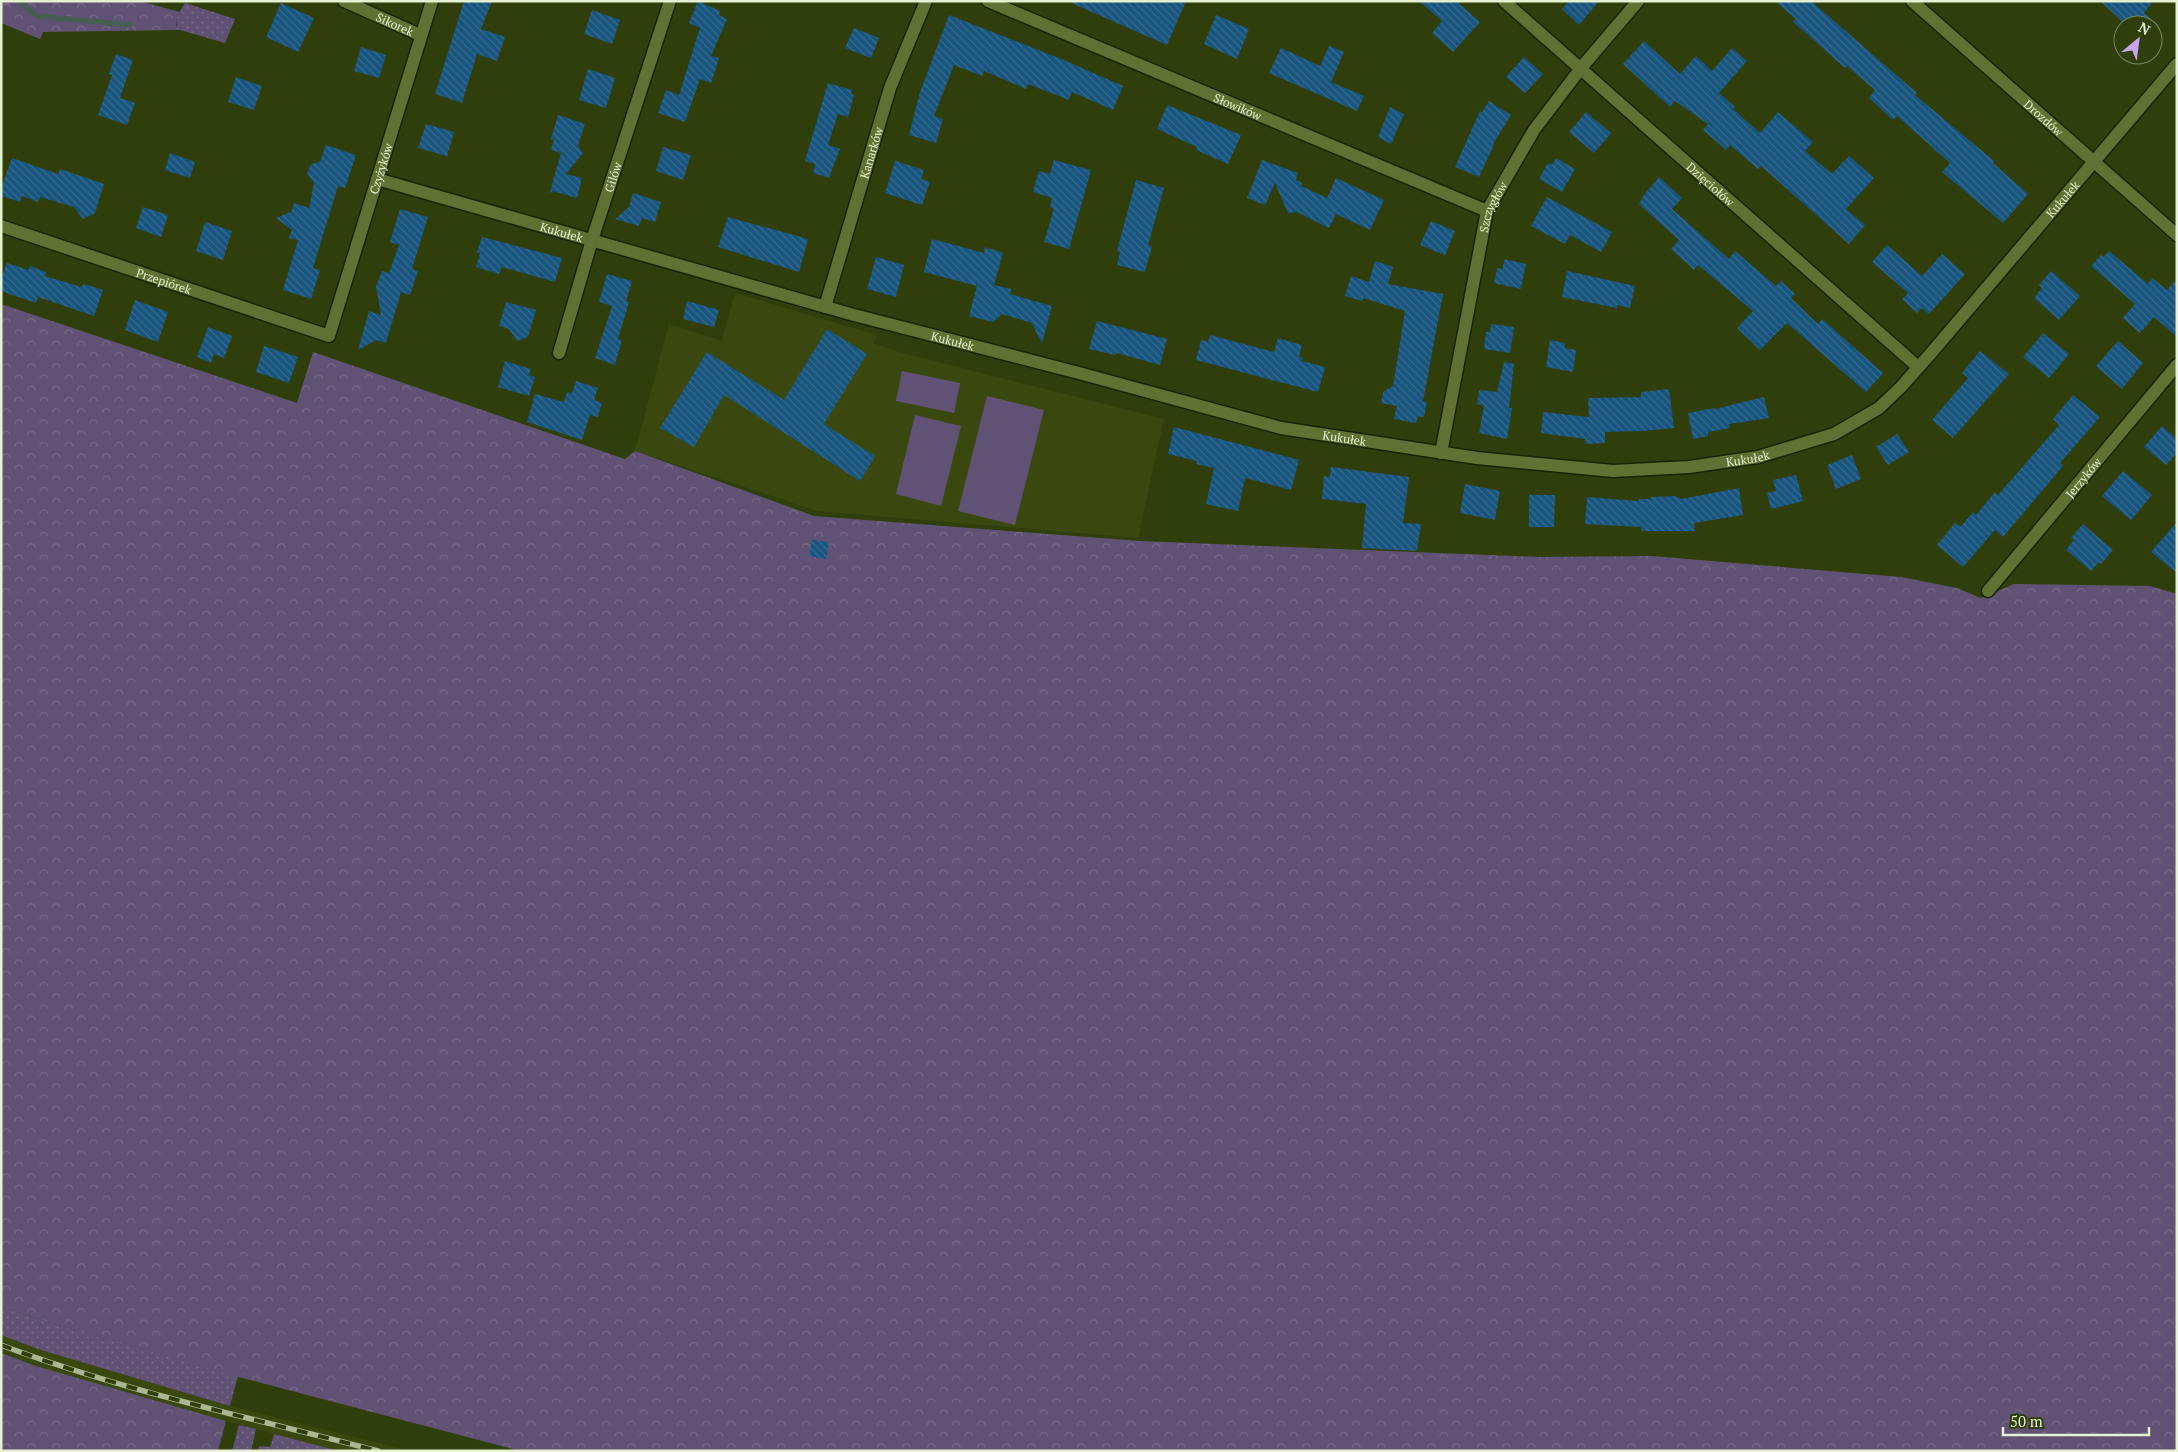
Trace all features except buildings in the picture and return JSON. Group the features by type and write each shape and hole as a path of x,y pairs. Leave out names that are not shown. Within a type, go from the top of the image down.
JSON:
{"street":[{"name":"Sikorek","path":"344,1 420,36"},
{"name":"Czyżyków","path":"328,336 432,1"},
{"name":"Gilów","path":"559,353 592,240 670,1"},
{"name":"Kanarków","path":"825,307 890,88 926,1"},
{"name":"Słowików","path":"988,1 1487,211"},
{"name":"Dzięciołów","path":"1504,1 1918,367"},
{"name":"Szczygłów","path":"1441,453 1487,211 1534,130 1581,68 1638,1"},
{"name":"Drozdów","path":"1912,1 2177,235"},
{"name":"Kukułek","path":"377,178 825,307 1281,428 1441,453 1612,471 1688,468 1758,457 1834,434 1879,408 1918,367 2177,64"},
{"name":"Przepiórek","path":"1,226 328,336"},
{"name":"Jerzyków","path":"1988,591 2177,365"}],"shaded area":[{"path":"735,293 877,335 873,343 902,353 1164,419 1138,538 817,511 635,451 669,324 722,341"},
{"path":"1,1335 41,1350 230,1406 410,1451 339,1451 226,1421 36,1366 1,1353"}],"green space":[{"path":"1,1 139,1 180,12 176,22 180,30 43,32 40,39 1,23"},
{"path":"185,3 235,19 225,43 180,30 176,20"},
{"path":"1,304 297,403 313,352 625,459 635,451 814,516 1140,541 1540,557 1652,556 1901,577 1957,588 1981,598 2014,584 2150,586 2177,594 2177,1451 520,1451 235,1376 41,1320 1,1306"},
{"path":"902,371 960,383 954,413 896,401"},
{"path":"987,396 1044,410 1015,525 958,511"},
{"path":"915,415 961,426 941,506 896,494"},
{"path":"1,1306 41,1320 238,1376 230,1406 41,1350 1,1335"},
{"path":"1,1353 36,1366 226,1421 218,1451 1,1451"},
{"path":"239,1425 256,1429 251,1451 232,1451"},
{"path":"274,1434 339,1451 258,1451 259,1446 270,1447"}],"waterway":[{"path":"19,1 37,16 130,25"}],"railway":[{"path":"1,1345 141,1390 378,1451"}]}
